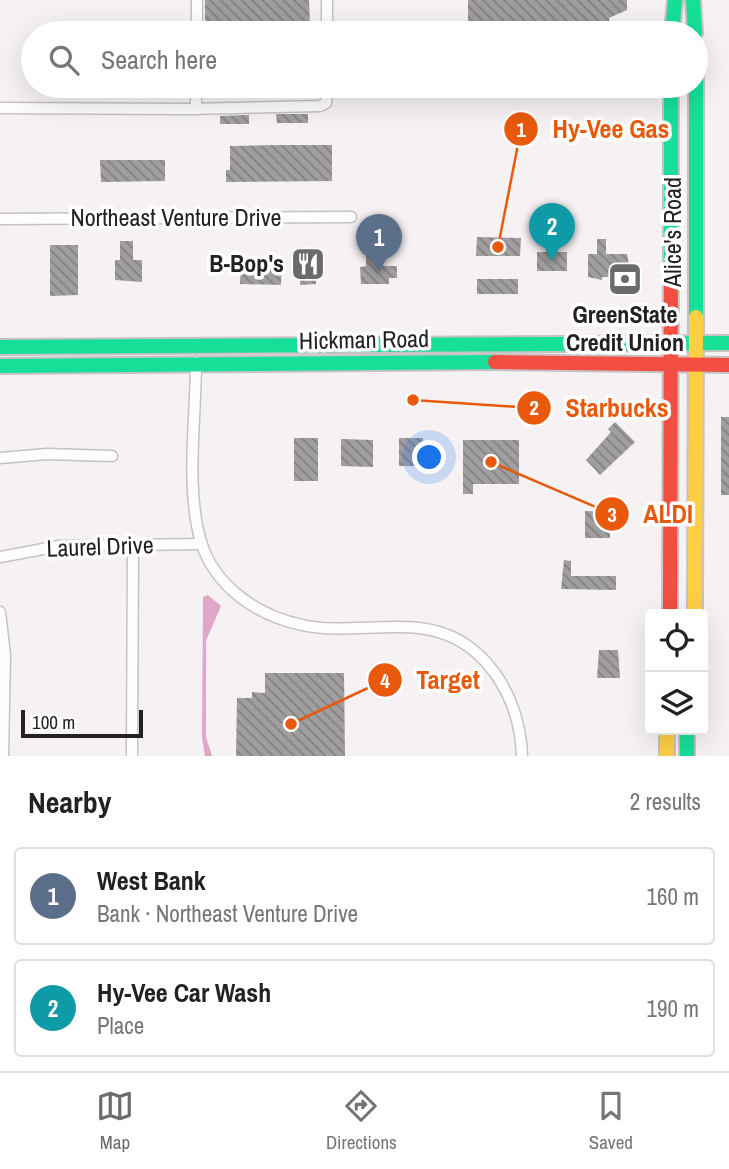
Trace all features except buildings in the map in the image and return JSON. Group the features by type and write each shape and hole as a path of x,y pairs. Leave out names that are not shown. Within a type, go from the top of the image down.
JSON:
{"main road":[{"path":"673,21 675,0"},
{"path":"693,0 694,21"},
{"name":"Alice's Road","path":"670,609 671,98"},
{"name":"Alice's Road","path":"695,609 696,98"},
{"name":"Hickman Road","path":"0,347 729,343"},
{"name":"Hickman Road","path":"0,366 729,365"},
{"path":"667,735 667,756"},
{"path":"687,735 687,756"}],"street":[{"path":"197,0 197,21"},
{"path":"327,0 327,21"},
{"path":"196,98 196,109"},
{"path":"0,108 196,109 320,106 326,103 327,98"},
{"name":"Northeast Venture Drive","path":"0,219 351,217"},
{"path":"196,346 192,503 202,544 218,576 244,601 268,615 304,626 421,628 441,633 476,653 506,687 514,703 522,756"},
{"path":"0,458 47,454 112,456"},
{"name":"Laurel Drive","path":"0,557 59,547 202,544"},
{"path":"132,546 132,756"},
{"path":"0,612 5,655 3,756"}],"shaded area":[{"path":"208,595 221,606 206,641 206,737 212,756 205,756 202,737 203,597"}],"traffic: fast":[{"path":"673,21 675,0"},
{"path":"693,0 694,21"},
{"path":"671,98 671,264"},
{"path":"696,98 696,317"},
{"path":"0,347 729,343"},
{"path":"0,366 495,362"},
{"path":"687,735 687,756"}],"traffic: slow":[{"path":"695,609 696,317"},
{"path":"667,735 667,756"}],"traffic: jam":[{"path":"670,609 671,264"},
{"path":"495,362 729,365"}],"place":[{"name":"Hy-Vee Gas","path":"498,247"},
{"name":"Hy-Vee Car Wash","path":"552,261"},
{"name":"B-Bop's","path":"308,264"},
{"name":"West Bank","path":"379,272"},
{"name":"GreenState Credit Union","path":"625,279"},
{"name":"Starbucks","path":"413,400"},
{"name":"ALDI","path":"491,462"},
{"name":"Target","path":"291,724"}]}
